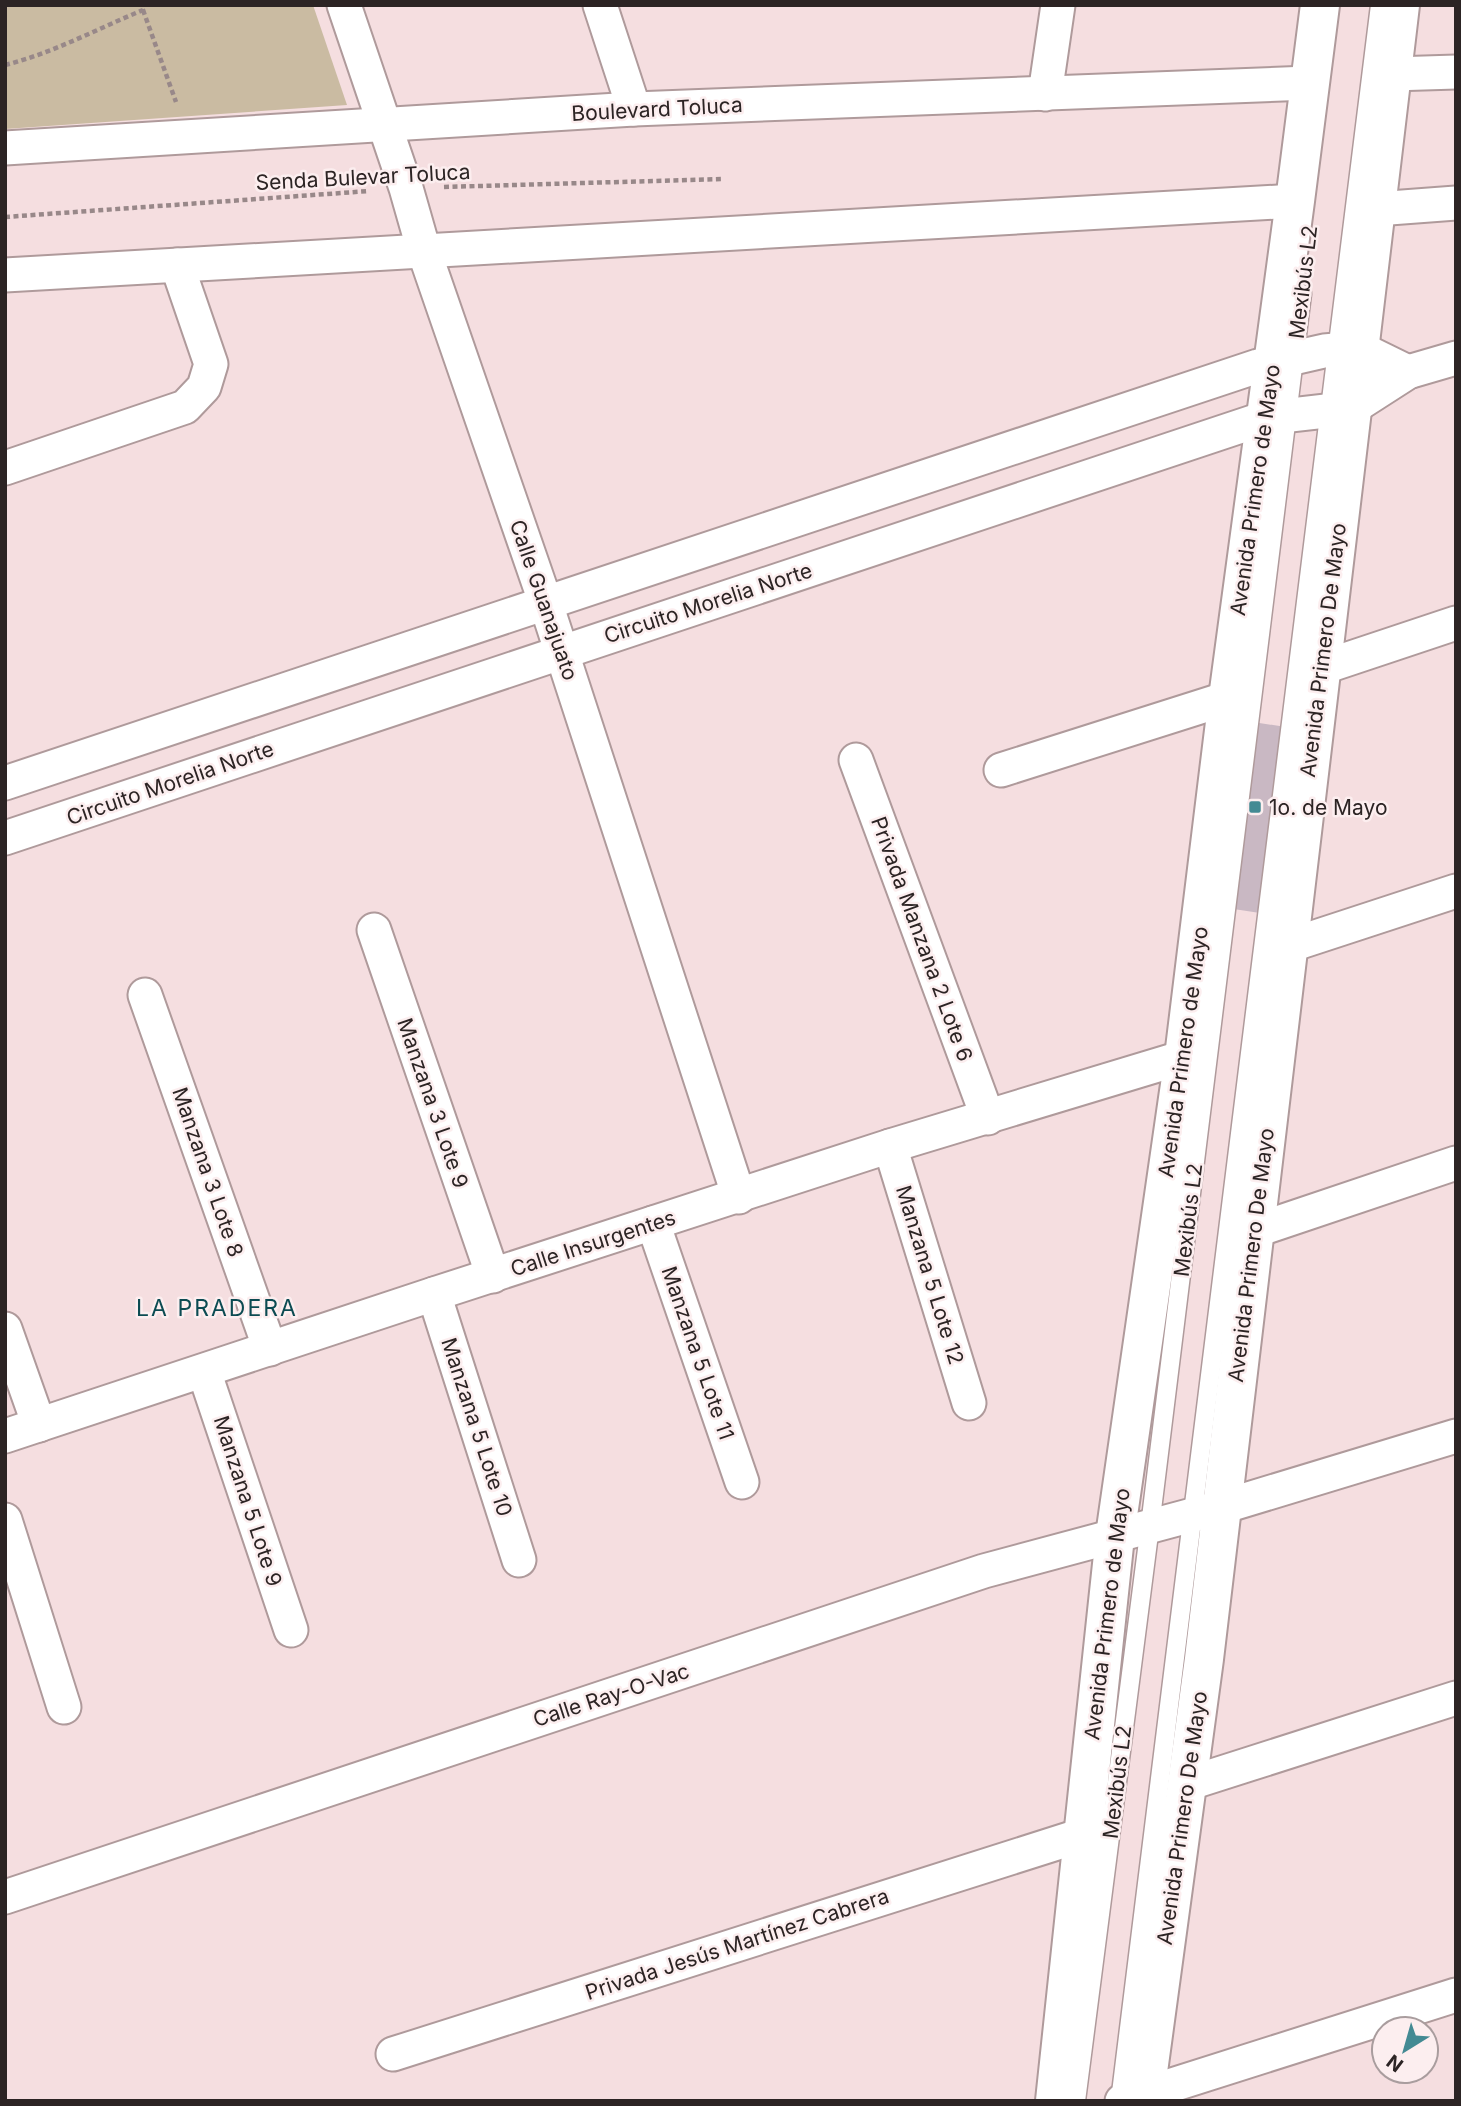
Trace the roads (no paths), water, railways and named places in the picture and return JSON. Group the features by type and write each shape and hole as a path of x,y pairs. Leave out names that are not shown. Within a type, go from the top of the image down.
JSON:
{"highway":[{"path":"1341,409 1348,349 1376,209 1400,5"},
{"name":"Avenida Primero de Mayo","path":"1055,2101 1082,1835 1132,1531 1184,1057 1228,698 1283,361 1295,201 1309,83 1327,19"},
{"name":"Avenida Primero De Mayo","path":"1133,2099 1188,1784 1208,1511 1254,1231 1321,668 1341,409"}],"street":[{"name":"Calle Guanajuato","path":"344,5 406,188 424,251 546,604 739,1197"},
{"path":"600,5 634,109"},
{"path":"1045,93 1058,5"},
{"path":"1392,74 1456,72"},
{"name":"Boulevard Toluca","path":"5,148 634,109 1309,83"},
{"path":"5,275 1295,201"},
{"path":"1376,209 1456,203"},
{"path":"5,468 185,407 204,387 211,364 177,265"},
{"path":"5,783 1283,361 1348,349 1408,372"},
{"name":"Circuito Morelia Norte","path":"5,838 1275,417 1341,409 1408,372 1456,358"},
{"path":"1321,668 1456,624"},
{"path":"1001,770 1228,698"},
{"name":"Privada Manzana 2 Lote 6","path":"856,760 988,1118"},
{"path":"1288,946 1456,891"},
{"name":"Manzana 3 Lote 9","path":"374,930 493,1276"},
{"name":"Manzana 3 Lote 8","path":"145,995 270,1349"},
{"name":"Calle Insurgentes","path":"5,1436 890,1146 1184,1057"},
{"name":"Manzana 5 Lote 12","path":"890,1146 969,1403"},
{"path":"1254,1231 1456,1163"},
{"name":"Manzana 5 Lote 11","path":"653,1223 742,1482"},
{"name":"Manzana 5 Lote 10","path":"434,1294 519,1560"},
{"path":"5,1329 39,1425"},
{"name":"Manzana 5 Lote 9","path":"205,1371 291,1630"},
{"name":"Calle Ray-O-Vac","path":"5,1897 984,1572 1208,1511 1456,1436"},
{"path":"5,1520 64,1707"},
{"path":"1188,1784 1456,1698"},
{"name":"Privada Jesús Martínez Cabrera","path":"393,2054 1082,1835"},
{"path":"1133,2099 1456,1995"}],"lane":[{"path":"1327,19 1338,5"},
{"name":"Mexibús L2","path":"1348,349 1380,5"},
{"name":"Mexibús L2","path":"1283,361 1304,277"},
{"name":"Mexibús L2","path":"1133,2099 1208,1511 1341,409"},
{"name":"Mexibús L2","path":"1076,2101 1132,1531 1275,417"}],"place":[{"name":"1o. de Mayo","path":"1255,807"}],"district":[{"name":"LA PRADERA","path":"217,1308"}]}
